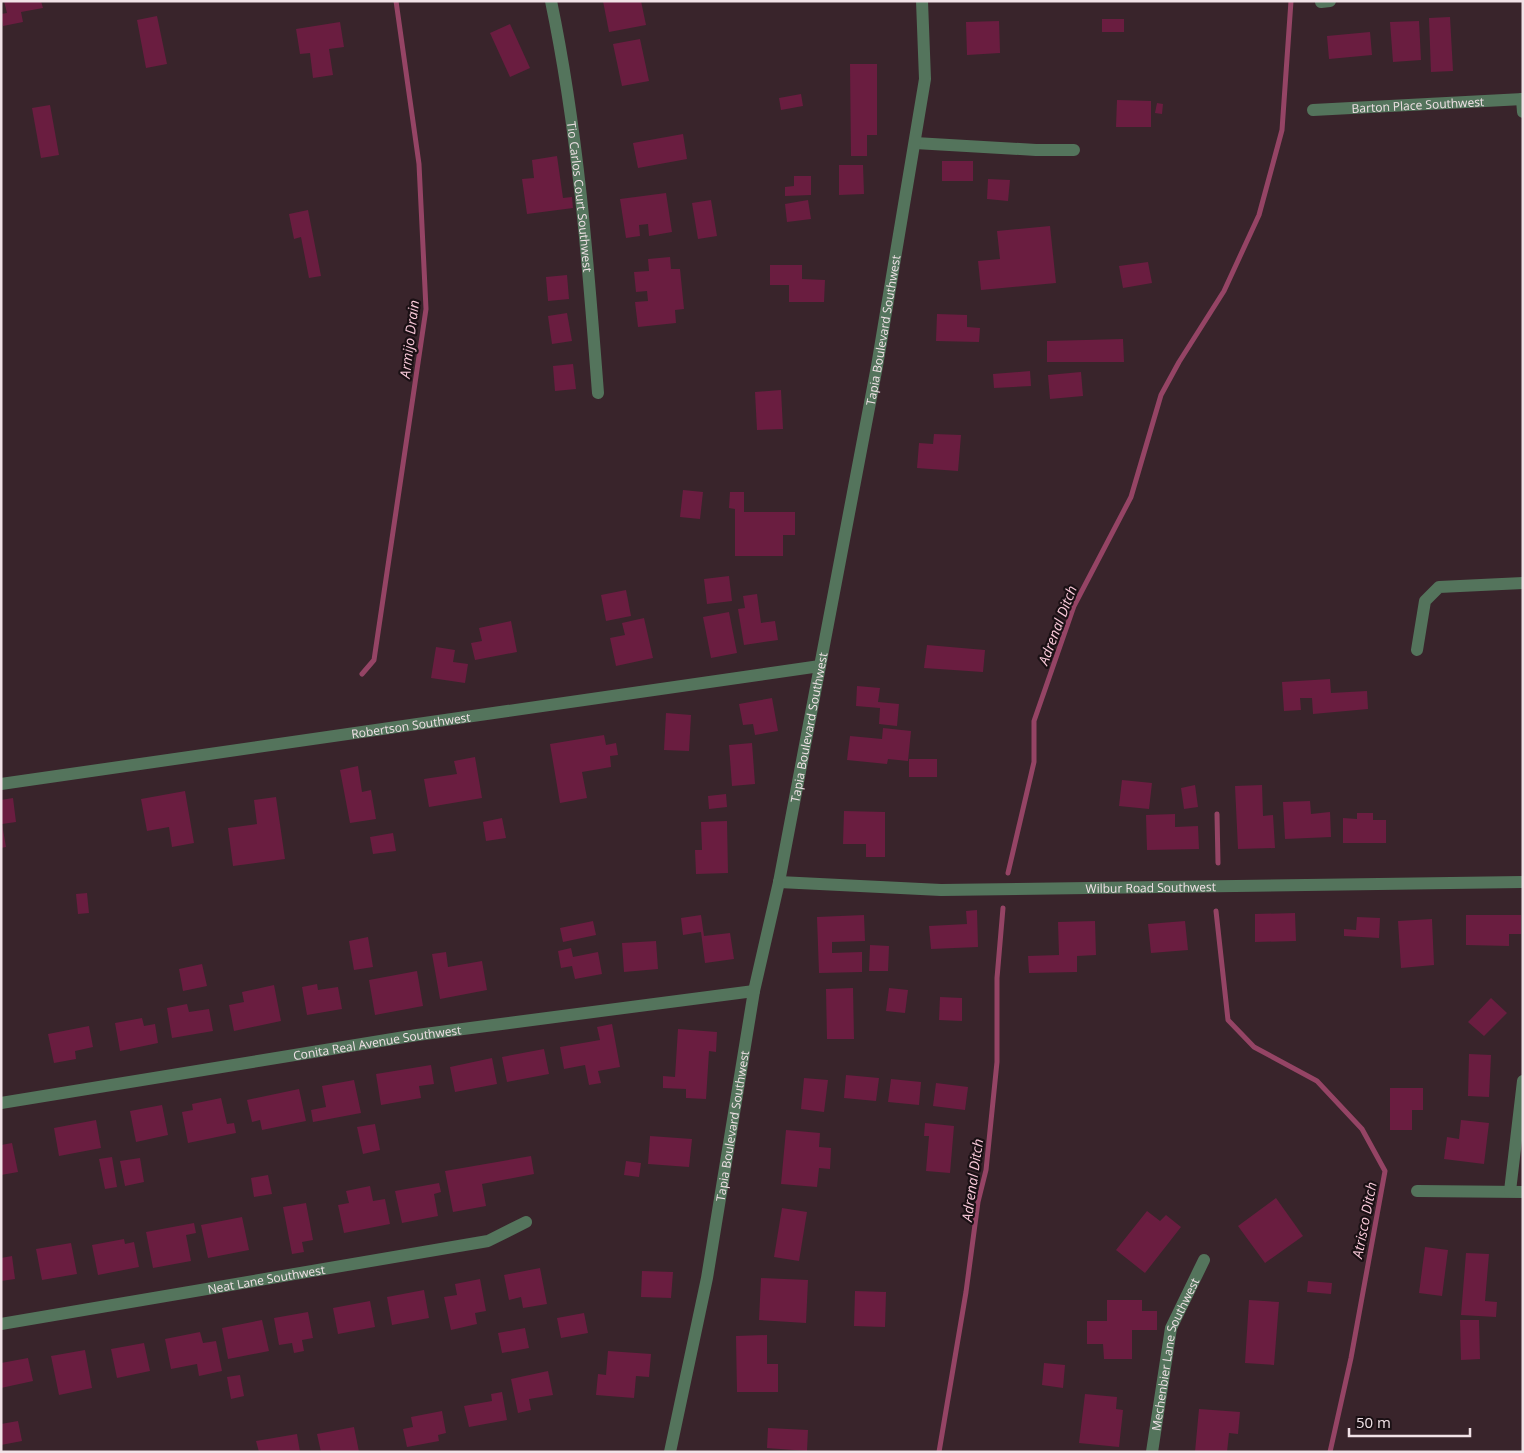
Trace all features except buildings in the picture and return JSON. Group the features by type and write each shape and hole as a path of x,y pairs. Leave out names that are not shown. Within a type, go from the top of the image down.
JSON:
{"street":[{"name":"Tio Carlos Court Southwest","path":"551,1 558,34 586,234 598,393"},
{"name":"Tapia Boulevard Southwest","path":"670,1452 707,1278 754,991 779,882 877,366 924,79 922,1"},
{"path":"1522,99 1523,112"},
{"name":"Barton Place Southwest","path":"1313,110 1522,99"},
{"path":"915,143 1036,150 1074,150"},
{"path":"1417,650 1425,600 1439,587 1523,583"},
{"name":"Robertson Southwest","path":"1,784 820,666"},
{"name":"Wilbur Road Southwest","path":"779,882 951,890 1523,882"},
{"name":"Conita Real Avenue Southwest","path":"1,1103 417,1035 754,991"},
{"path":"1510,1192 1523,1081"},
{"path":"1416,1192 1523,1192"},
{"name":"Neat Lane Southwest","path":"1,1324 488,1241 526,1222"},
{"name":"Mechenbier Lane Southwest","path":"1152,1452 1171,1328 1204,1260"}],"waterway":[{"name":"Armijo Drain","path":"362,674 374,660 426,309 419,164 396,1"},
{"name":"Adrenal Ditch","path":"1008,873 1034,762 1034,721 1074,606 1131,497 1161,395 1179,362 1224,291 1259,215 1282,130 1291,1"},
{"path":"1217,814 1218,863"},
{"name":"Adrenal Ditch","path":"939,1452 966,1292 978,1202 986,1170 997,1062 997,978 1003,908"},
{"name":"Atrisco Ditch","path":"1216,911 1228,1020 1254,1047 1317,1081 1362,1129 1385,1171 1351,1358 1330,1452"}]}
